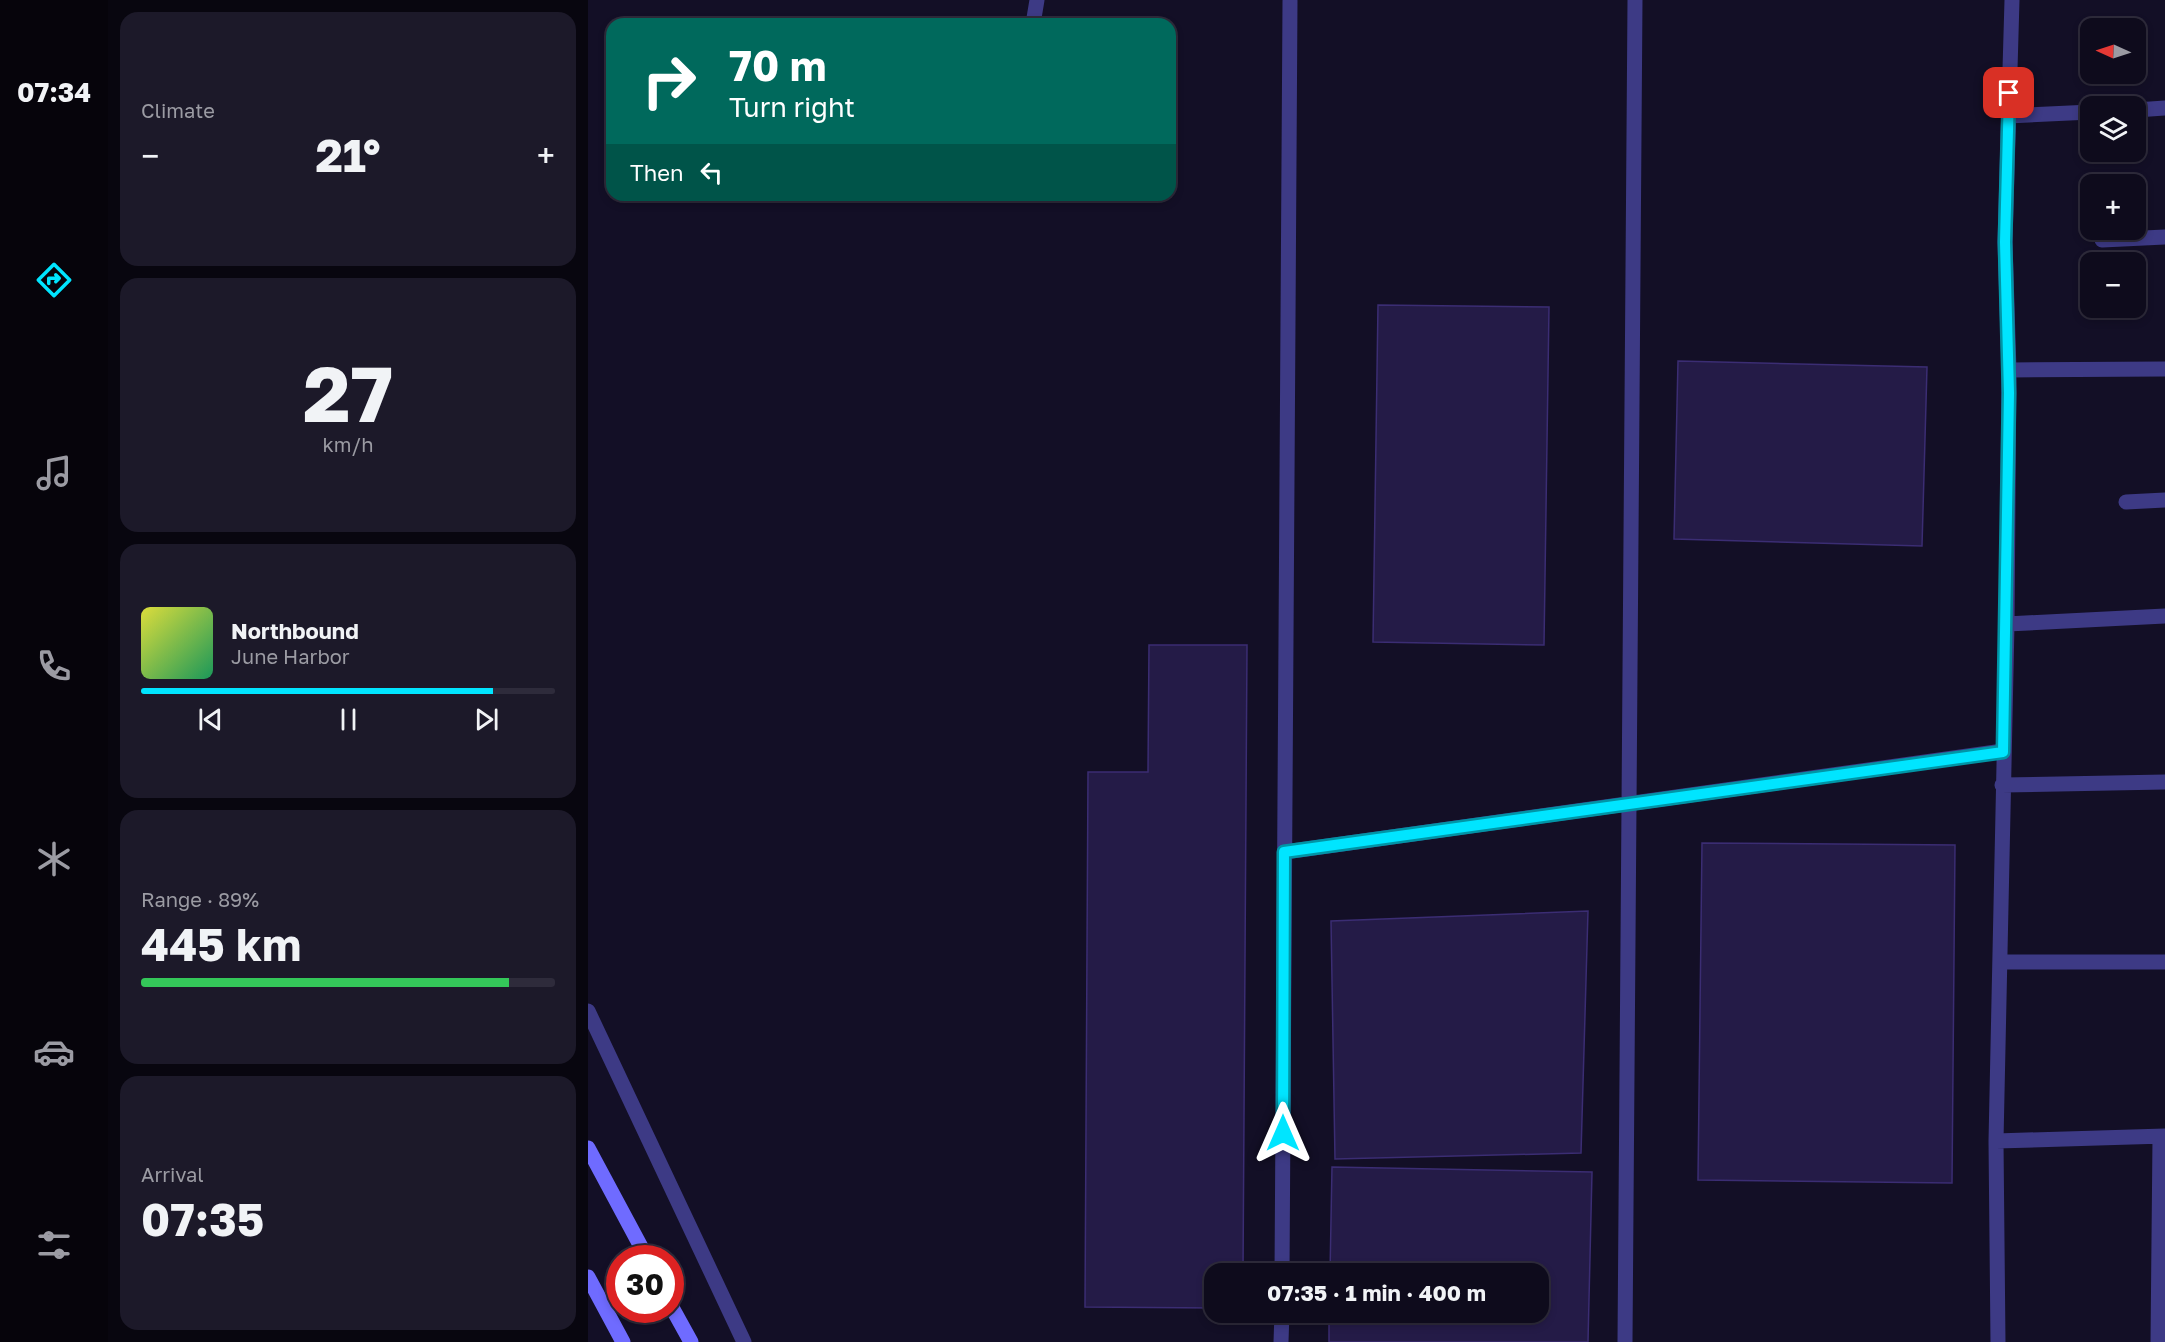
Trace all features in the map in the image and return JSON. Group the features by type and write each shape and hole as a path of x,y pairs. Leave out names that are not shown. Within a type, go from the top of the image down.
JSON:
{"street":[{"path":"1034,18 1037,0"},
{"path":"1625,1342 1635,0"},
{"path":"1998,1342 1996,1141 2007,624 2009,370 2005,242 2012,0"},
{"path":"1282,1263 1290,1"},
{"path":"2146,109 2165,108"},
{"path":"2008,116 2080,113"},
{"path":"2146,238 2165,237"},
{"path":"2009,370 2165,369"},
{"path":"2126,502 2165,500"},
{"path":"2007,624 2165,616"},
{"path":"1284,852 2003,752"},
{"path":"2002,785 2165,783"},
{"path":"2000,962 2165,962"},
{"path":"588,1011 744,1342"},
{"path":"1996,1141 2162,1136 2158,1342"},
{"path":"588,1149 639,1245"},
{"path":"588,1277 623,1342"},
{"path":"680,1323 691,1342"},
{"path":"1281,1323 1281,1342"}],"building":[{"path":"1378,305 1549,307 1544,645 1373,642"},
{"path":"1678,361 1927,367 1922,546 1674,539"},
{"path":"1149,645 1247,645 1243,1263 1204,1263 1204,1308 1085,1307 1088,772 1148,772"},
{"path":"1702,843 1955,845 1952,1183 1698,1180"},
{"path":"1588,911 1581,1153 1335,1159 1331,921"},
{"path":"1332,1167 1592,1172 1588,1342 1329,1342 1329,1323 1549,1323 1549,1263 1330,1263"}],"route":[{"path":"1283,1133 1284,852 2003,752 2007,624 2009,370 2005,242 2009,93"}]}
